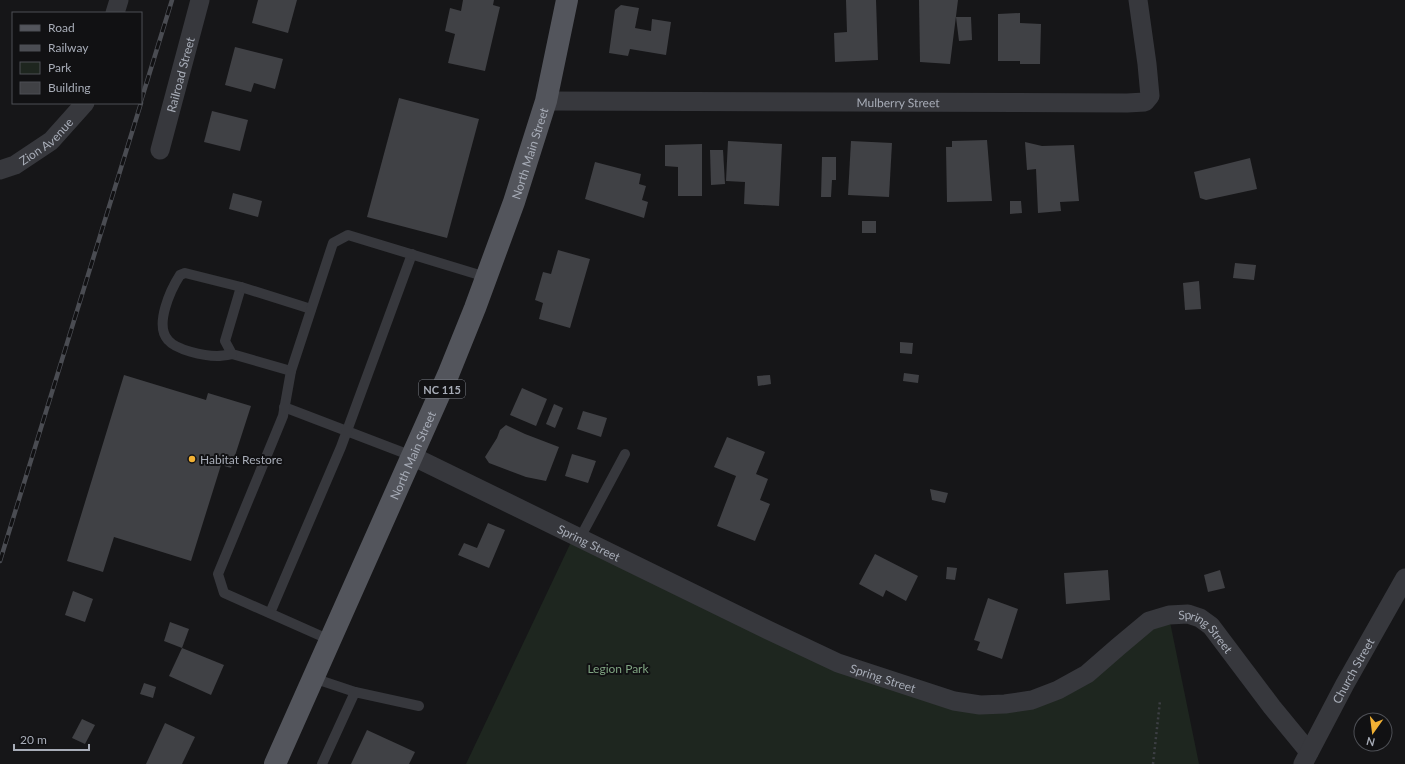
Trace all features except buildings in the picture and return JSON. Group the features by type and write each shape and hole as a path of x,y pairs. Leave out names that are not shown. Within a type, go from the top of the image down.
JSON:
{"main road":[{"name":"North Main Street","path":"275,764 448,375 486,277 514,202 546,101 567,0"}],"street":[{"path":"115,12 119,0"},
{"name":"Railroad Street","path":"160,150 200,0"},
{"name":"Mulberry Street","path":"546,101 1144,102 1150,96 1138,0"},
{"name":"Zion Avenue","path":"0,170 15,165 52,141 84,104"},
{"name":"Spring Street","path":"412,456 838,663 954,701 980,706 1032,700 1058,690 1087,674 1149,621 1169,615 1188,614 1200,618 1211,626 1272,707 1306,758"},
{"name":"Church Street","path":"1306,758 1345,684 1405,578"}],"lane":[{"path":"330,640 224,593 218,574 283,416 291,371 333,243 348,235 486,277"},
{"path":"270,614 347,431 412,254"},
{"path":"291,371 232,354 217,356 184,350 168,340 164,334 162,324 169,296 180,275 185,273 241,287 311,310"},
{"path":"232,354 225,340 241,287"},
{"path":"284,408 412,456"},
{"path":"580,538 625,454"},
{"path":"313,678 355,692 419,706"},
{"path":"322,764 355,692"}],"path":[{"path":"1153,764 1160,701"}],"green space":[{"name":"Legion Park","path":"573,538 770,634 954,703 1035,702 1169,617 1199,764 466,764"}],"railway":[{"path":"142,98 172,0"},
{"path":"0,561 141,104"}],"place":[{"name":"Habitat Restore","path":"192,459"}]}
